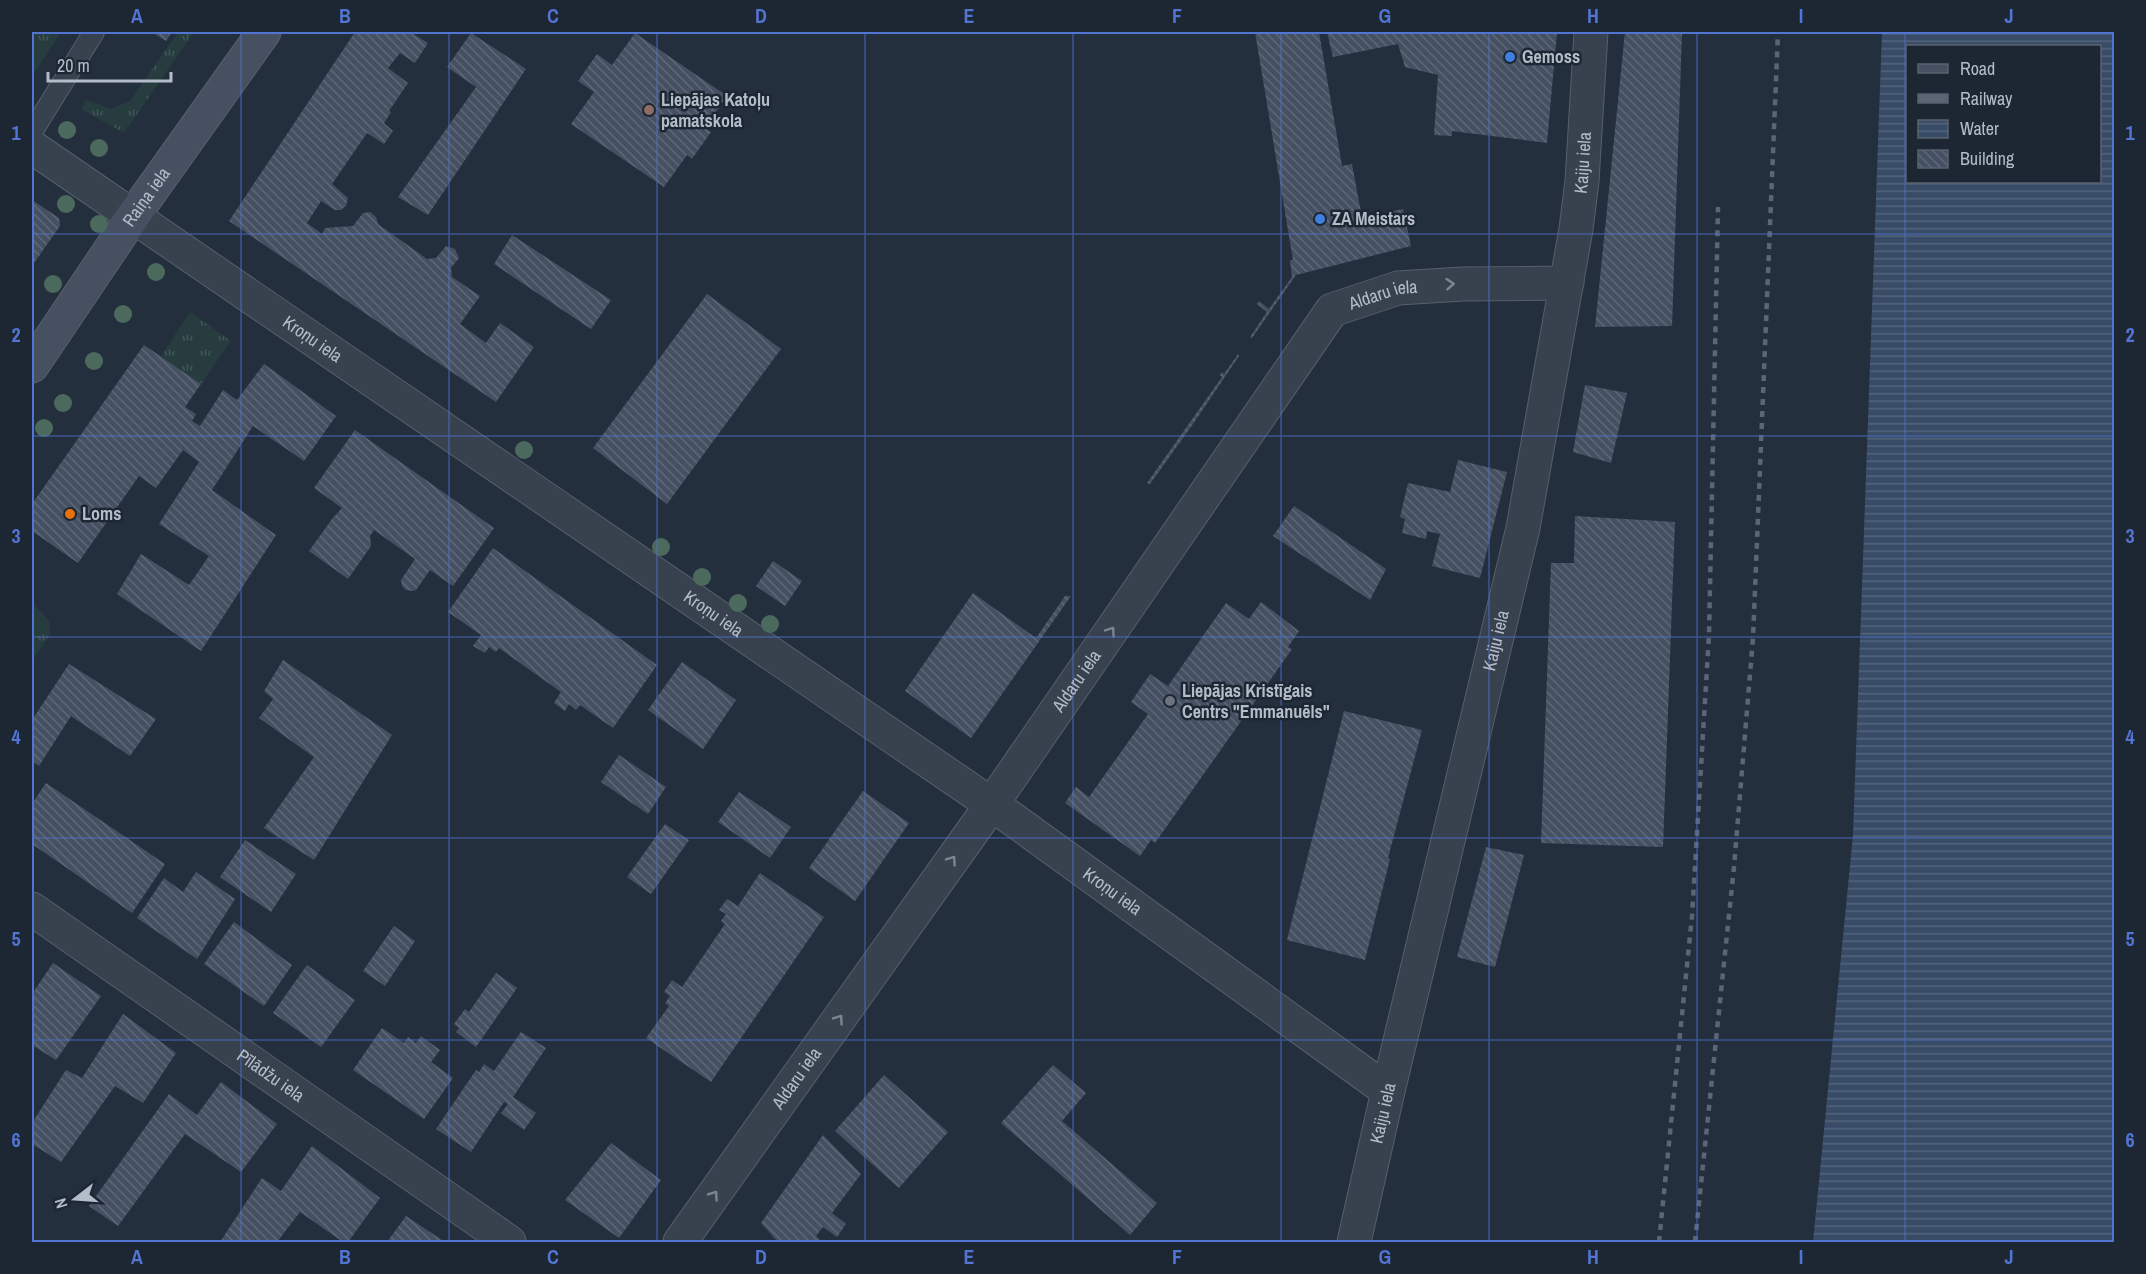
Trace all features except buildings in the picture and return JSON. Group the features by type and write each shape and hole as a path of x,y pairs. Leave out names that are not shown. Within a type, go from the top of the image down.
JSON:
{"main road":[{"name":"Raiņa iela","path":"32,366 133,216 264,32"}],"street":[{"name":"Kaiju iela","path":"1354,1242 1523,528 1567,283 1582,181 1592,32"},
{"name":"Kroņu iela","path":"32,147 992,804 1388,1091"},
{"name":"Aldaru iela","path":"680,1242 992,804 1332,310 1398,288 1463,284 1567,283"},
{"name":"Pīlādžu iela","path":"32,909 508,1242"}],"lane":[{"path":"32,132 94,32"}],"green space":[{"path":"32,32 61,32 32,76"},
{"path":"178,32 194,32 124,133 81,109 86,100 111,109 130,101"},
{"path":"190,312 231,341 201,384 161,356"},
{"path":"32,603 50,622 50,634 32,661"}],"water":[{"path":"1882,32 2114,32 2114,1242 1813,1242 1853,835"}],"railway":[{"path":"1695,1242 1734,867 1753,638 1778,32"},
{"path":"1659,1242 1692,916 1709,635 1718,207"}],"place":[{"name":"Gemoss","path":"1510,57"},
{"name":"Liepājas Katoļu pamatskola","path":"649,110"},
{"name":"ZA Meistars","path":"1320,219"},
{"name":"Loms","path":"70,514"},
{"name":"Liepājas Kristīgais Centrs \"Emmanuēls\"","path":"1170,701"}]}
